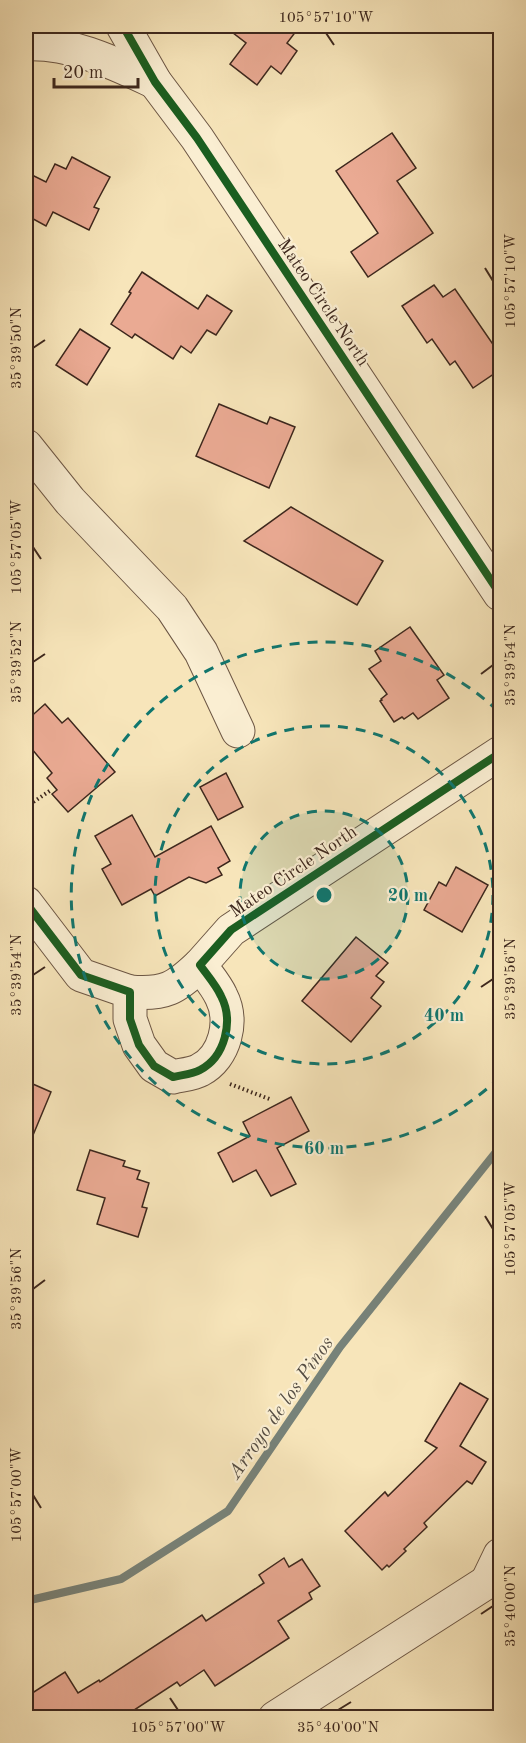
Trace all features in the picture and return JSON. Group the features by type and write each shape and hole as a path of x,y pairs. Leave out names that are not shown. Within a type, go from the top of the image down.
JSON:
{"street":[{"name":"Mateo Circle North","path":"123,26 155,82 197,138 501,594"},
{"name":"Mateo Circle North","path":"26,44 64,47 102,58 155,82"},
{"path":"26,447 70,501 172,608 201,652 238,730"},
{"name":"Mateo Circle North","path":"130,992 148,994 164,991 183,981 231,930 501,753"},
{"path":"26,903 81,975 130,992 130,1019 139,1046 154,1066 173,1077 200,1071 216,1057 227,1034 227,1017 222,998 200,965"},
{"path":"276,1718 496,1579"}],"path":[{"path":"26,807 51,790"},
{"path":"229,1084 272,1100"}],"building":[{"path":"224,26 300,26 287,43 297,51 281,74 271,66 257,85 230,64 246,43"},
{"path":"392,133 416,168 397,181 433,233 368,277 351,252 378,233 336,171"},
{"path":"72,157 110,177 94,207 99,209 89,230 53,212 46,226 26,215 26,172 46,182 55,164 66,169"},
{"path":"142,272 198,309 207,295 232,311 216,335 207,330 191,353 181,346 173,359 135,334 132,338 111,324"},
{"path":"434,285 443,297 455,289 501,356 501,369 473,388 455,361 450,365 432,339 427,343 402,306"},
{"path":"80,329 110,348 87,385 56,365"},
{"path":"219,404 267,424 270,417 295,427 269,488 196,456"},
{"path":"291,507 383,561 357,605 244,541"},
{"path":"410,627 444,675 437,680 449,698 418,719 413,713 394,722 380,701 387,694 369,669 381,661 375,651"},
{"path":"45,704 62,723 68,718 115,772 68,812 52,794 57,790 47,778 52,773 26,742 26,721"},
{"path":"226,773 243,807 218,820 200,787"},
{"path":"132,815 155,857 211,826 230,861 218,868 222,875 206,883 189,877 155,896 151,889 122,905 102,869 111,864 95,836"},
{"path":"456,867 488,885 462,932 424,910 439,882 446,886"},
{"path":"356,937 388,963 376,976 384,982 371,998 381,1006 351,1042 302,1001"},
{"path":"26,1081 51,1092 26,1152"},
{"path":"291,1097 309,1131 277,1148 296,1184 271,1196 256,1170 233,1182 218,1153 250,1136 243,1122"},
{"path":"90,1150 125,1161 123,1166 140,1171 137,1179 149,1183 142,1207 147,1208 138,1237 97,1224 105,1198 77,1190"},
{"path":"460,1383 488,1399 460,1446 486,1462 472,1484 467,1481 424,1523 427,1527 404,1549 406,1551 389,1567 387,1565 382,1570 345,1531 385,1492 388,1496 437,1448 425,1441"},
{"path":"284,1558 289,1567 302,1559 320,1586 309,1593 312,1599 278,1621 289,1638 215,1686 204,1670 180,1686 177,1682 122,1718 36,1718 26,1697 65,1672 78,1693 99,1680 100,1682 202,1615 206,1621 264,1583 259,1575"}],"waterway":[{"name":"Arroyo de los Pinos","path":"26,1601 121,1579 228,1511 340,1347 500,1147"}],"cycle path":[{"path":"123,26 155,82 197,138 500,594"},
{"path":"26,903 81,975 130,992 130,1019 139,1045 154,1066 173,1077 194,1072 209,1064 225,1038 227,1027 225,1006 214,984 200,965 231,930 500,753"}]}
